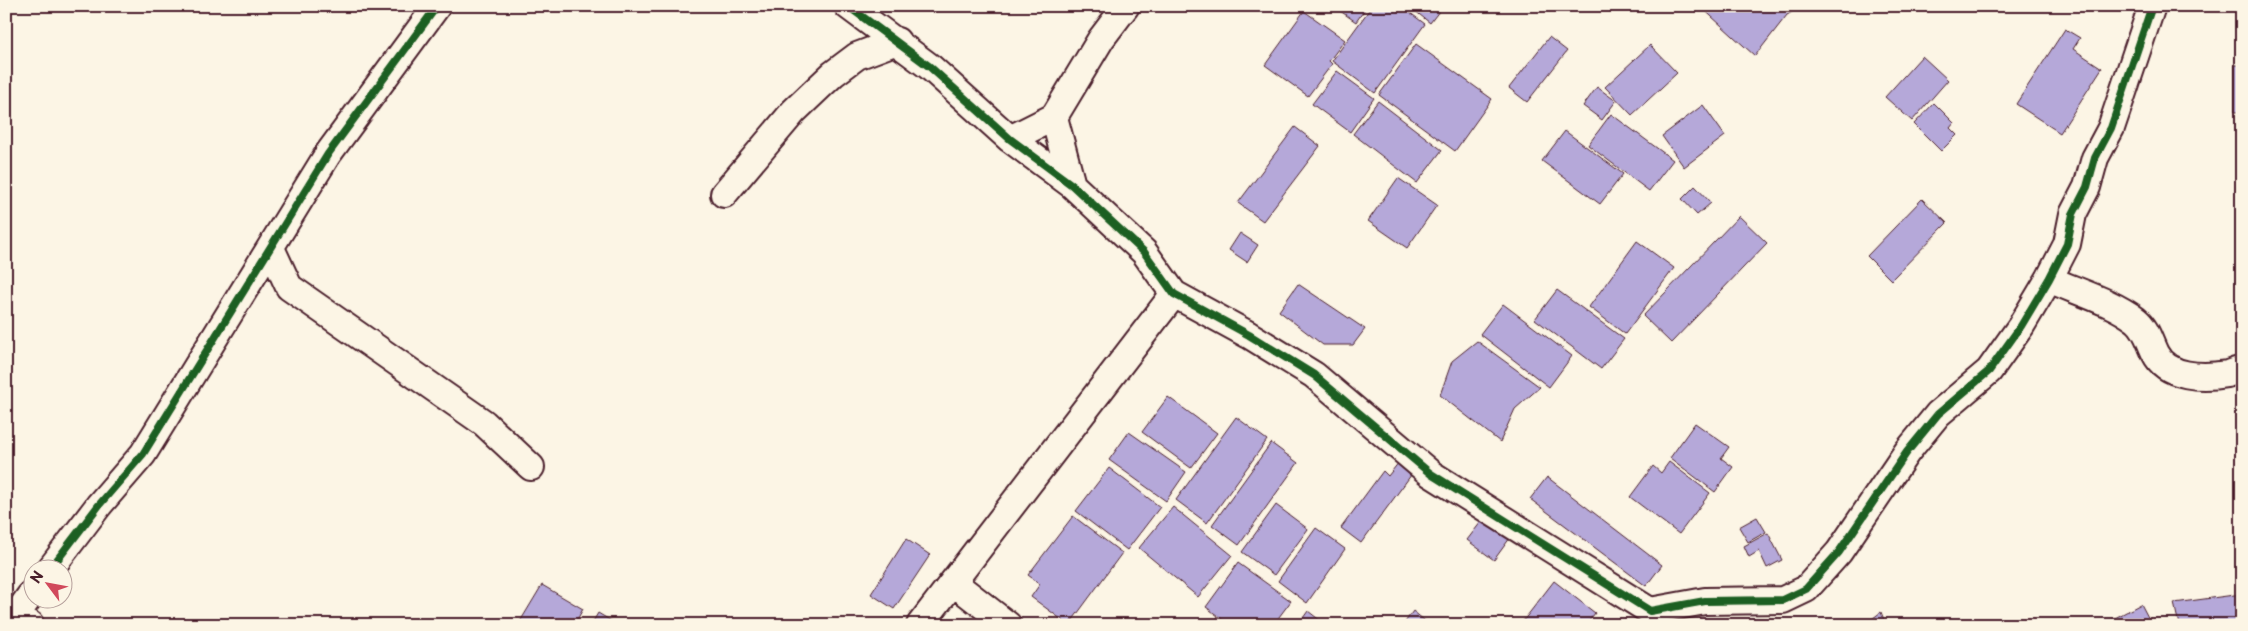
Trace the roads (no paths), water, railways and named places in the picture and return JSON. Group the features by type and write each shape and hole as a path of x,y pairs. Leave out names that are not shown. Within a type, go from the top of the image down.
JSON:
{"street":[{"path":"59,558 99,505 143,454 328,154 437,6"},
{"path":"1010,139 1054,116 1101,39 1126,6"},
{"path":"856,11 930,67 1010,139 1072,185 1144,252 1174,294 1248,335 1314,375 1431,474 1646,618 1706,601 1783,600 1806,589 1839,552 1907,452 1938,414 1989,371 2021,326 2049,279 2066,244 2073,214 2087,187 2095,158 2111,128 2152,6"},
{"path":"856,11 857,56"},
{"path":"724,194 794,111 833,74 857,56 897,42"},
{"path":"1054,116 1072,185"},
{"path":"271,248 289,287 484,423 530,468"},
{"path":"2049,279 2105,303 2137,320 2148,334 2155,354 2165,366 2177,373 2229,374 2242,370"},
{"path":"240,295 289,287"},
{"path":"920,625 1174,294"},
{"path":"954,583 1008,625"},
{"path":"17,619 23,608"}]}
